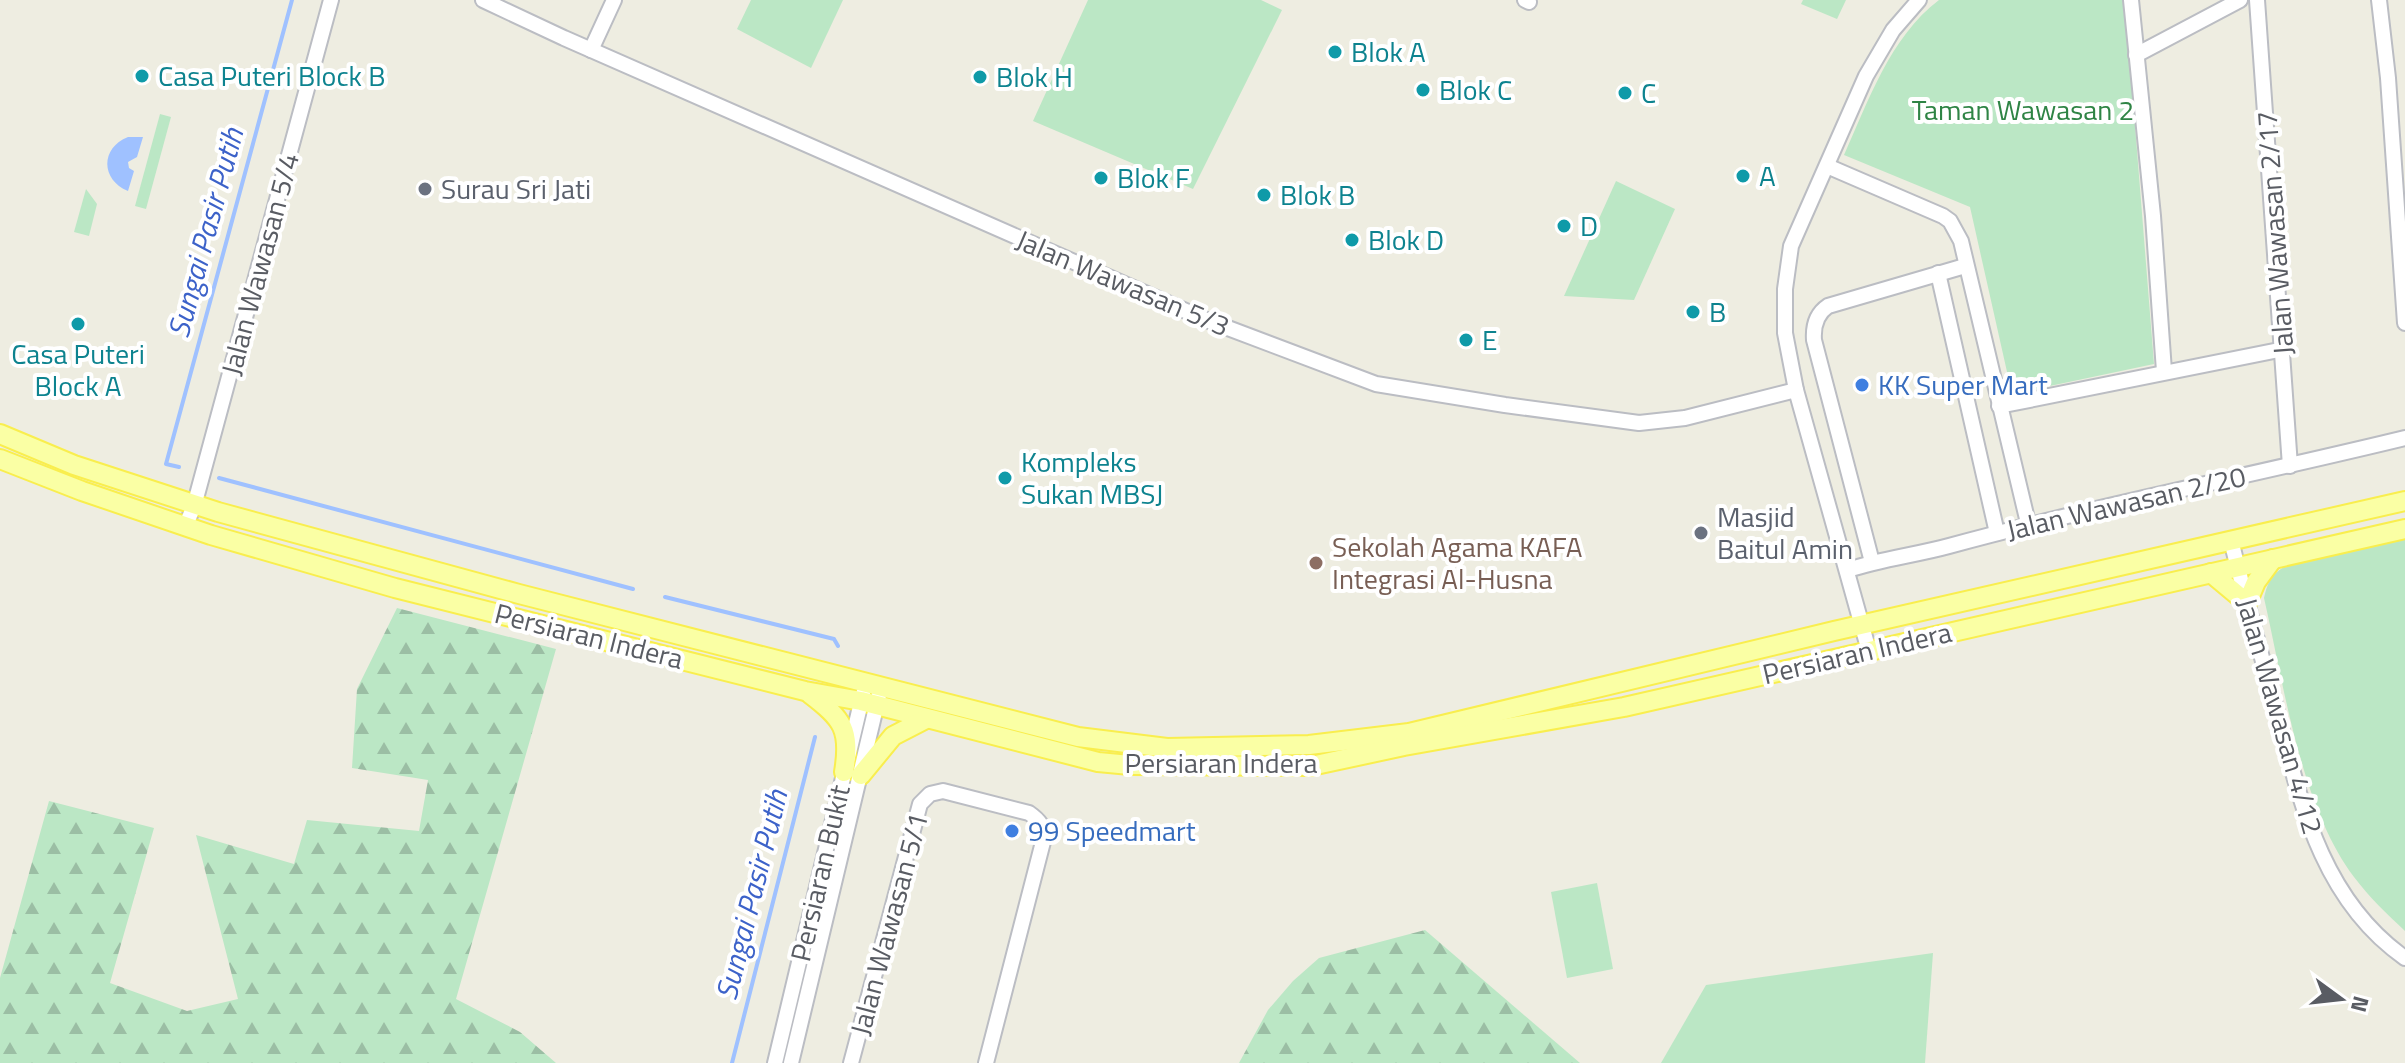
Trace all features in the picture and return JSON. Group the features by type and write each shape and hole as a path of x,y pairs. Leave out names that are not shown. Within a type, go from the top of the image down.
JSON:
{"main road":[{"name":"Persiaran Indera","path":"0,434 74,465 194,506 871,694 1078,737 1167,748 1309,745 1409,733 1863,624 2405,501"},
{"name":"Persiaran Indera","path":"0,459 185,527 395,588 805,691 871,694 926,719 1098,762 1130,765 1311,766 1404,746 1624,707 2405,529"},
{"path":"2211,573 2247,603 2256,582 2273,559"},
{"path":"805,691 833,714 847,738 853,774"},
{"path":"853,774 893,736 926,719"}],"street":[{"name":"Jalan Wawasan 5/4","path":"185,527 194,506 331,0"},
{"name":"Jalan Wawasan 5/3","path":"483,0 1204,319 1376,384 1494,404 1639,423 1685,418 1796,390"},
{"path":"591,50 614,0"},
{"path":"1869,651 1796,390 1785,333 1787,266 1791,246 1879,50 1919,0"},
{"path":"2131,0 2153,216 2164,371"},
{"path":"2136,55 2240,0"},
{"name":"Jalan Wawasan 2/17","path":"2257,0 2290,466"},
{"path":"2379,0 2389,93 2405,323"},
{"path":"1827,166 1932,210 1950,221 1961,241 2028,523"},
{"path":"1872,562 1813,330 1821,311 1828,306 1965,266"},
{"path":"1938,273 1997,533"},
{"path":"1999,406 2284,349"},
{"name":"Jalan Wawasan 2/20","path":"1848,570 2028,523 2405,438"},
{"name":"Jalan Wawasan 4/12","path":"2231,540 2305,818 2326,867 2387,945 2405,958"},
{"name":"Persiaran Bukit","path":"791,1063 871,694"},
{"name":"Persiaran Bukit","path":"775,1063 853,774"},
{"name":"Jalan Wawasan 5/1","path":"851,1063 920,804 936,792 983,800 1029,813 1037,818 1044,829 986,1063"}],"green space":[{"path":"751,0 843,0 811,68 737,29"},
{"path":"1088,0 1261,0 1282,10 1193,189 1033,121"},
{"path":"1803,0 1846,0 1837,19 1801,4"},
{"name":"Taman Wawasan 2","path":"1939,0 2125,0 2154,364 2012,394 1970,207 1844,155 1894,51 1922,15"},
{"path":"160,114 171,117 146,209 135,206"},
{"path":"1616,181 1675,209 1634,300 1564,296"},
{"path":"86,189 97,204 89,236 74,232"},
{"path":"2405,539 2405,931 2354,877 2335,848 2320,815 2296,743 2264,598 2272,578 2288,565"},
{"path":"397,608 556,649 456,999 520,1032 556,1063 0,1063 0,978 49,801 154,828 110,983 187,1011 238,999 196,835 294,864 307,820 419,831 428,780 352,768 357,689"},
{"path":"1597,883 1613,969 1567,978 1551,892"},
{"path":"1425,930 1580,1063 1239,1063 1268,1010 1293,981 1319,958"},
{"path":"1933,953 1925,1063 1661,1063 1706,985"}],"water":[{"path":"128,137 143,137 137,157 128,162 129,168 134,171 128,191 113,179 107,164 112,149"}],"waterway":[{"name":"Sungai Pasir Putih","path":"179,467 166,464 292,0"},
{"name":"Sungai Pasir Putih","path":"219,478 633,589"},
{"name":"Sungai Pasir Putih","path":"665,597 834,639 838,646"},
{"name":"Sungai Pasir Putih","path":"732,1063 815,737"}],"place":[{"name":"Blok A","path":"1335,52"},
{"name":"Casa Puteri Block B","path":"142,76"},
{"name":"Blok H","path":"980,77"},
{"name":"Blok C","path":"1423,90"},
{"name":"C","path":"1625,93"},
{"name":"A","path":"1743,176"},
{"name":"Blok F","path":"1101,178"},
{"name":"Surau Sri Jati","path":"425,189"},
{"name":"Blok B","path":"1264,195"},
{"name":"D","path":"1564,226"},
{"name":"Blok D","path":"1352,240"},
{"name":"B","path":"1693,312"},
{"name":"Casa Puteri Block A","path":"78,324"},
{"name":"E","path":"1466,340"},
{"name":"KK Super Mart","path":"1862,385"},
{"name":"Kompleks Sukan MBSJ","path":"1005,478"},
{"name":"Masjid Baitul Amin","path":"1701,533"},
{"name":"Sekolah Agama KAFA Integrasi Al-Husna","path":"1316,563"},
{"name":"99 Speedmart","path":"1012,831"}]}
